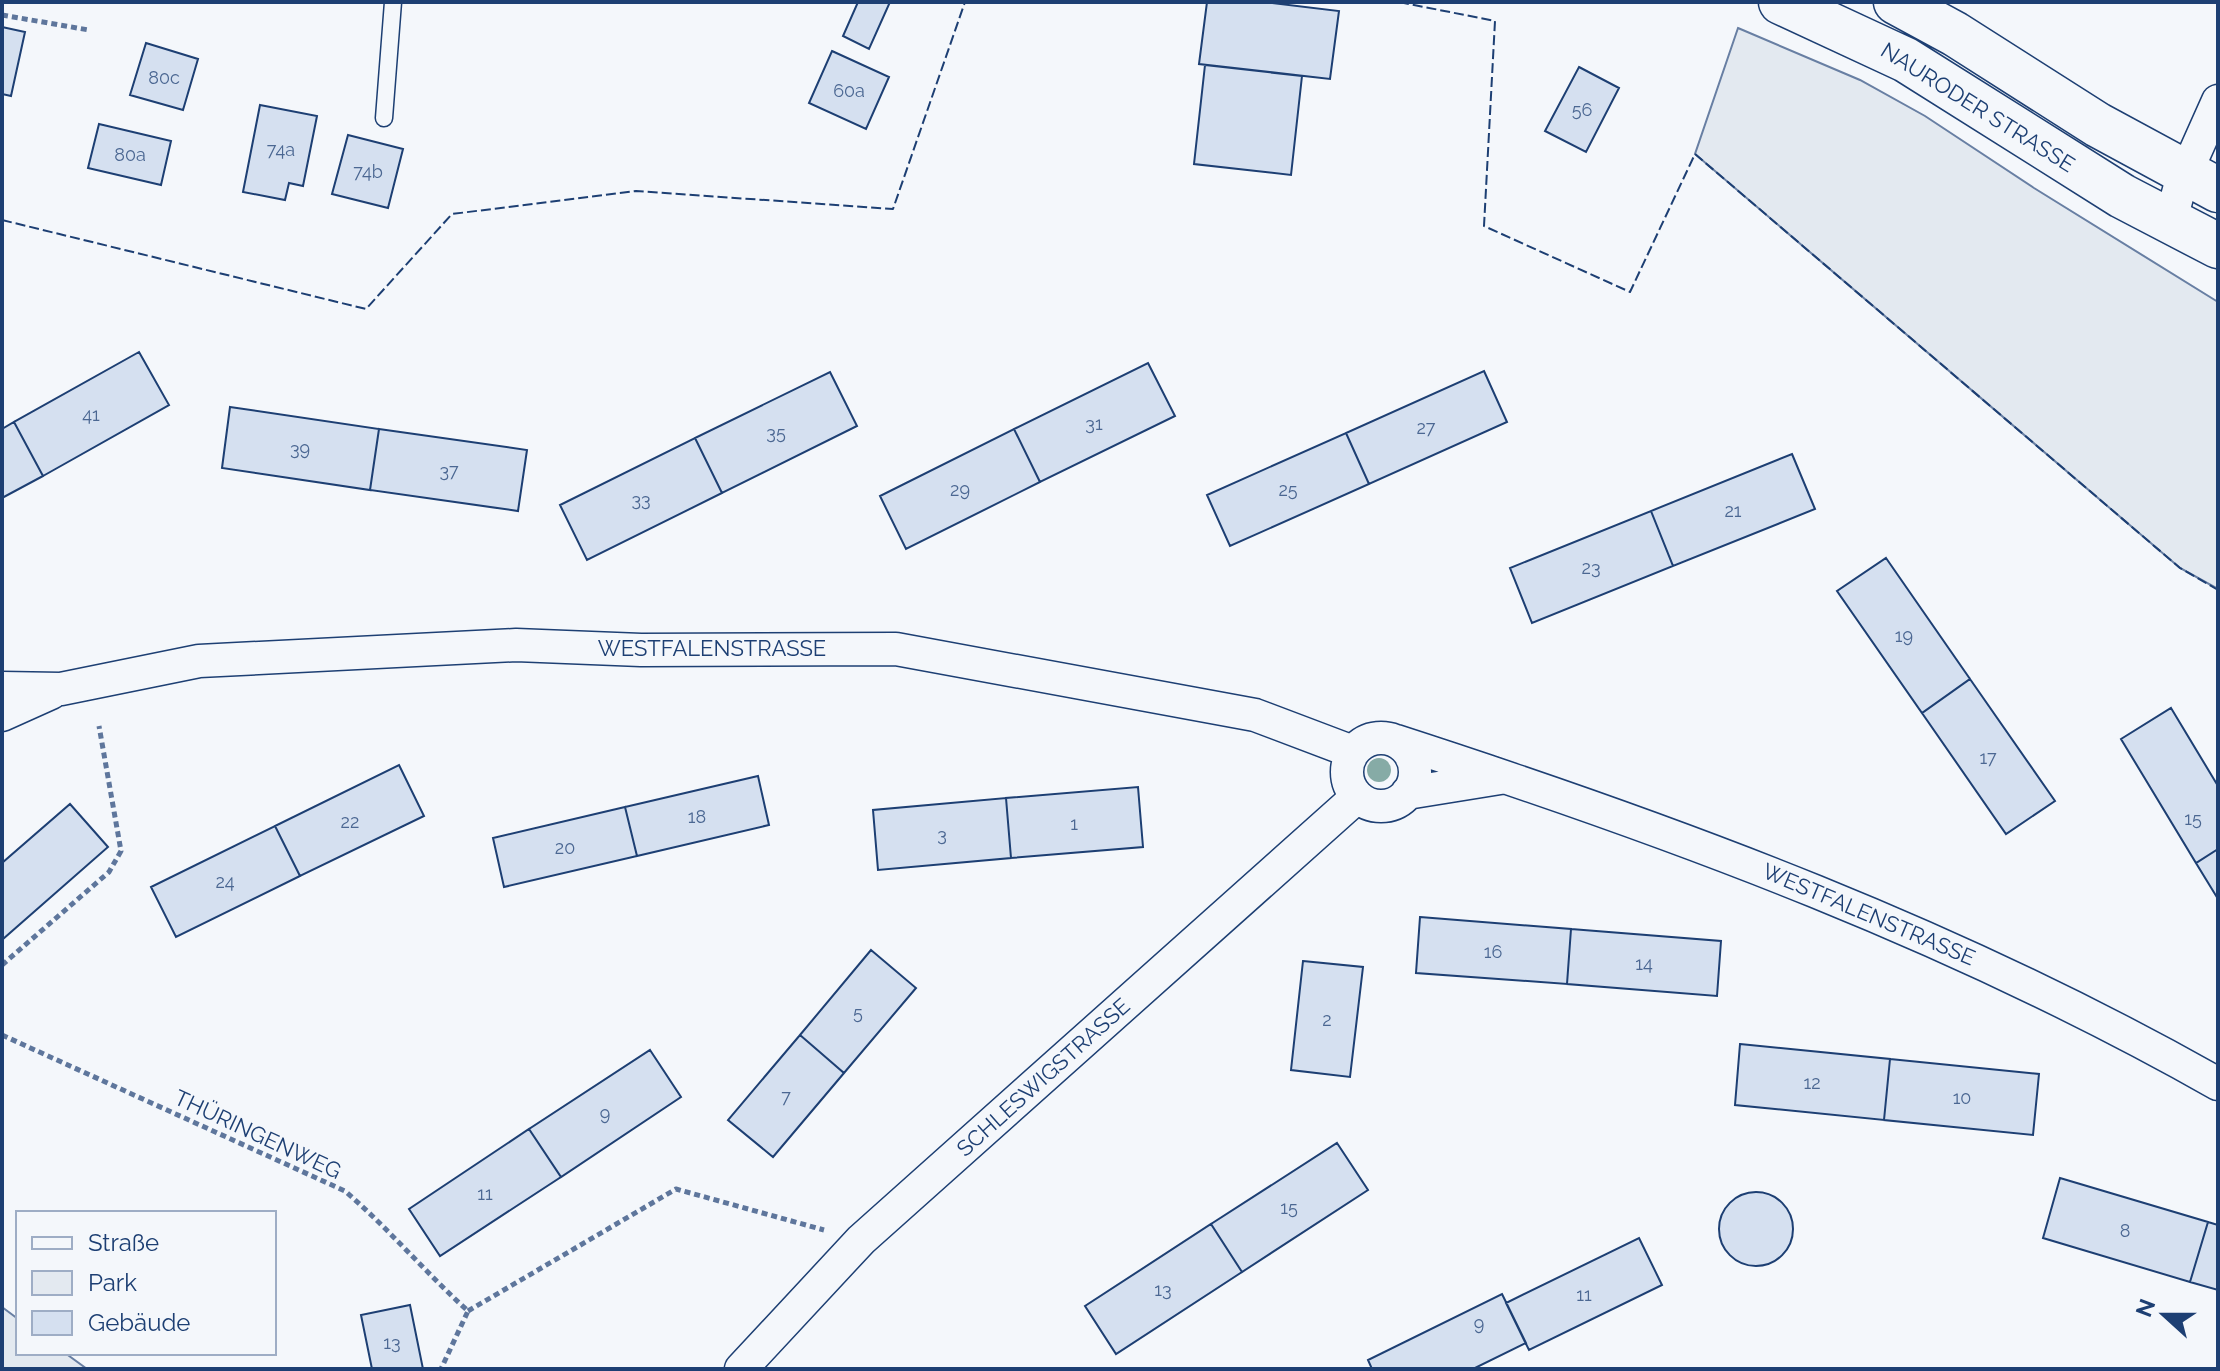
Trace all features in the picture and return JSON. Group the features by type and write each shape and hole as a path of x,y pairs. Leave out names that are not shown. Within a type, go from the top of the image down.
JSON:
{"main road":[{"name":"NAURODER STRASSE","path":"1781,2 1864,38 1920,68 2170,223 2218,246"},
{"path":"1896,2 1968,41 2073,110 2207,187"}],"street":[{"path":"2170,223 2207,187 2218,101"},
{"name":"WESTFALENSTRASSE","path":"2,715 61,689 199,661 516,645 641,650 896,649 1255,715 1353,752"},
{"name":"WESTFALENSTRASSE","path":"2,688 61,689"},
{"path":"1372,739 1396,741 1404,746 1414,764 1415,774 1407,793 1389,805 1367,803 1357,797 1347,780 1348,760 1353,752 1372,739"},
{"name":"WESTFALENSTRASSE","path":"1396,741 1630,818 1838,899 1975,958 2218,1084"},
{"name":"WESTFALENSTRASSE","path":"1407,793 1507,776"},
{"name":"SCHLESWIGSTRASSE","path":"741,1369 861,1240 1357,797"}],"lane":[{"path":"384,118 393,2"}],"path":[{"path":"2,15 89,30"},
{"path":"2,965 109,872 121,851 99,726"},
{"name":"THÜRINGENWEG","path":"2,1035 345,1191 388,1227 439,1285 468,1311"},
{"path":"441,1369 468,1311 676,1189 861,1240"}],"green space":[{"path":"1738,28 1860,80 1925,116 2218,302 2218,589 2180,568 1695,154"},
{"path":"2,1307 16,1318 16,1355 68,1355 87,1369 2,1369"}],"building":[{"path":"858,2 890,2 869,49 843,36"},
{"path":"1207,2 1263,2 1339,11 1330,79 1199,64"},
{"path":"2,27 25,32 11,96 2,94"},
{"path":"146,43 198,59 183,110 130,95"},
{"path":"832,51 889,77 866,129 809,103"},
{"path":"1205,65 1302,76 1291,175 1194,164"},
{"path":"1579,67 1619,88 1586,152 1545,131"},
{"path":"260,105 317,116 303,186 289,183 285,200 243,192"},
{"path":"99,124 171,141 161,185 88,168"},
{"path":"348,135 403,149 388,208 332,194"},
{"path":"139,352 169,405 43,476 14,422"},
{"path":"1148,363 1175,416 1040,482 1014,429"},
{"path":"1484,371 1507,422 1369,484 1346,433"},
{"path":"830,372 857,426 722,493 695,438"},
{"path":"230,407 379,429 370,490 222,468"},
{"path":"14,422 43,476 2,498 2,429"},
{"path":"379,429 527,450 518,511 370,490"},
{"path":"1014,429 1040,482 906,549 880,496"},
{"path":"1346,433 1369,484 1230,546 1207,495"},
{"path":"695,438 722,493 587,560 560,505"},
{"path":"1792,454 1815,509 1673,566 1651,511"},
{"path":"1651,511 1673,566 1532,623 1510,568"},
{"path":"1886,558 1970,679 1922,713 1837,591"},
{"path":"1970,679 2055,801 2006,834 1922,713"},
{"path":"2171,708 2218,786 2218,849 2196,863 2121,739"},
{"path":"399,765 424,816 300,876 275,826"},
{"path":"758,776 769,825 637,856 625,807"},
{"path":"1138,787 1143,847 1011,858 1006,798"},
{"path":"1006,798 1011,858 878,870 873,810"},
{"path":"70,804 108,847 3,939 2,863"},
{"path":"625,807 637,856 504,887 493,838"},
{"path":"275,826 300,876 176,937 151,887"},
{"path":"2218,849 2218,899 2196,863"},
{"path":"1420,917 1571,929 1567,984 1416,973"},
{"path":"1571,929 1721,941 1717,996 1567,984"},
{"path":"871,950 916,988 844,1073 800,1035"},
{"path":"1303,961 1363,967 1350,1077 1291,1070"},
{"path":"800,1035 844,1073 773,1157 728,1120"},
{"path":"1740,1044 1890,1059 1884,1120 1735,1105"},
{"path":"650,1050 681,1097 561,1177 529,1129"},
{"path":"1890,1059 2039,1074 2033,1135 1884,1120"},
{"path":"529,1129 561,1177 440,1256 409,1209"},
{"path":"1337,1143 1368,1190 1242,1272 1211,1224"},
{"path":"2060,1178 2208,1222 2190,1282 2043,1238"},
{"path":"1756,1192 1770,1195 1782,1203 1790,1215 1793,1229 1790,1243 1782,1255 1770,1263 1756,1266 1742,1263 1730,1255 1722,1243 1719,1229 1722,1215 1730,1203 1742,1195"},
{"path":"2208,1222 2218,1225 2218,1290 2190,1282"},
{"path":"1211,1224 1242,1272 1116,1354 1085,1306"},
{"path":"1639,1238 1662,1285 1529,1350 1506,1303"},
{"path":"1502,1294 1526,1343 1473,1369 1372,1369 1368,1360"},
{"path":"410,1305 423,1369 372,1369 361,1315"}],"fence":[{"path":"2,220 366,309 452,214 636,191 893,209 965,2"},
{"path":"1399,2 1495,21 1484,226 1630,292 1695,154 2180,568 2218,590"}]}
